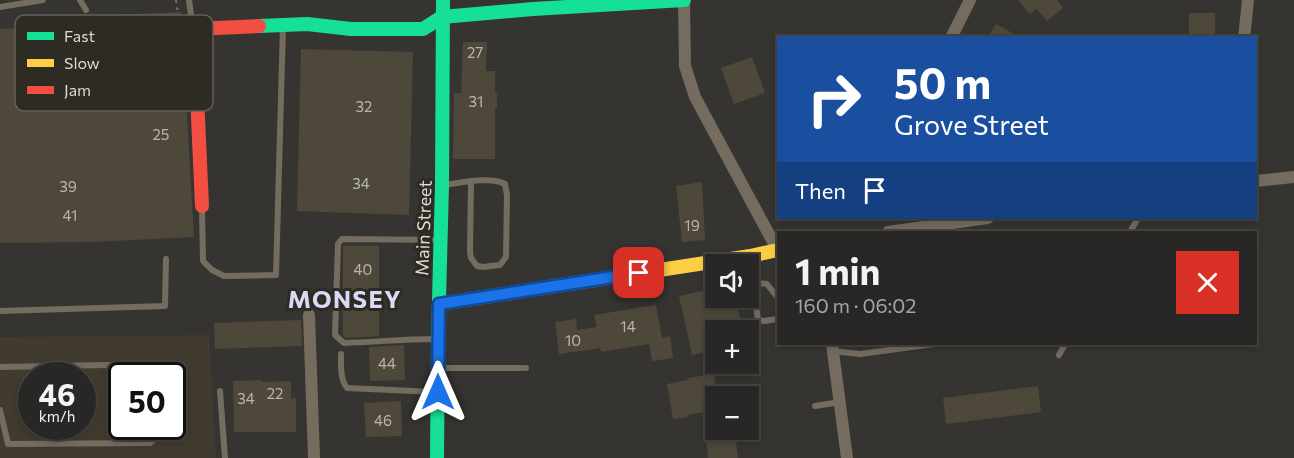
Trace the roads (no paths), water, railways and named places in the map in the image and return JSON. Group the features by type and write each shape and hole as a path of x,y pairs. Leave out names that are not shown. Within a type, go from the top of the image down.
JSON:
{"street":[{"name":"Main Street","path":"437,458 443,0"},
{"path":"213,28 307,24 351,29 423,29 442,17 533,4 684,0 685,66 694,97 777,249"},
{"path":"952,36 970,0"},
{"path":"1244,36 1248,0"},
{"path":"198,111 202,206"},
{"path":"1257,181 1294,177"},
{"path":"892,231 926,222 958,227 985,219"},
{"path":"759,254 777,251"},
{"path":"439,304 705,263"},
{"path":"309,315 314,458"},
{"path":"832,346 847,458"}],"lane":[{"path":"0,7 43,0"},
{"path":"81,0 86,10"},
{"path":"189,0 192,15"},
{"path":"202,206 203,261 212,270 224,276 276,275 283,25"},
{"path":"442,185 471,181 500,181 505,184 507,195 506,257 500,265 477,266 471,258 471,181"},
{"path":"438,339 344,343 335,335 338,244 342,239 440,240"},
{"path":"0,311 165,306 166,260"},
{"path":"759,283 767,284 777,297"},
{"path":"756,308 758,320 777,319"},
{"path":"832,346 860,354 927,345"},
{"path":"1059,355 1064,345"},
{"path":"341,354 342,377 346,388 438,392"},
{"path":"0,367 108,365"},
{"path":"438,369 526,368"},
{"path":"220,391 225,458"},
{"path":"815,406 840,402"},
{"path":"0,410 8,444 150,443 153,440"}],"district":[{"name":"MONSEY","path":"345,298"}]}
